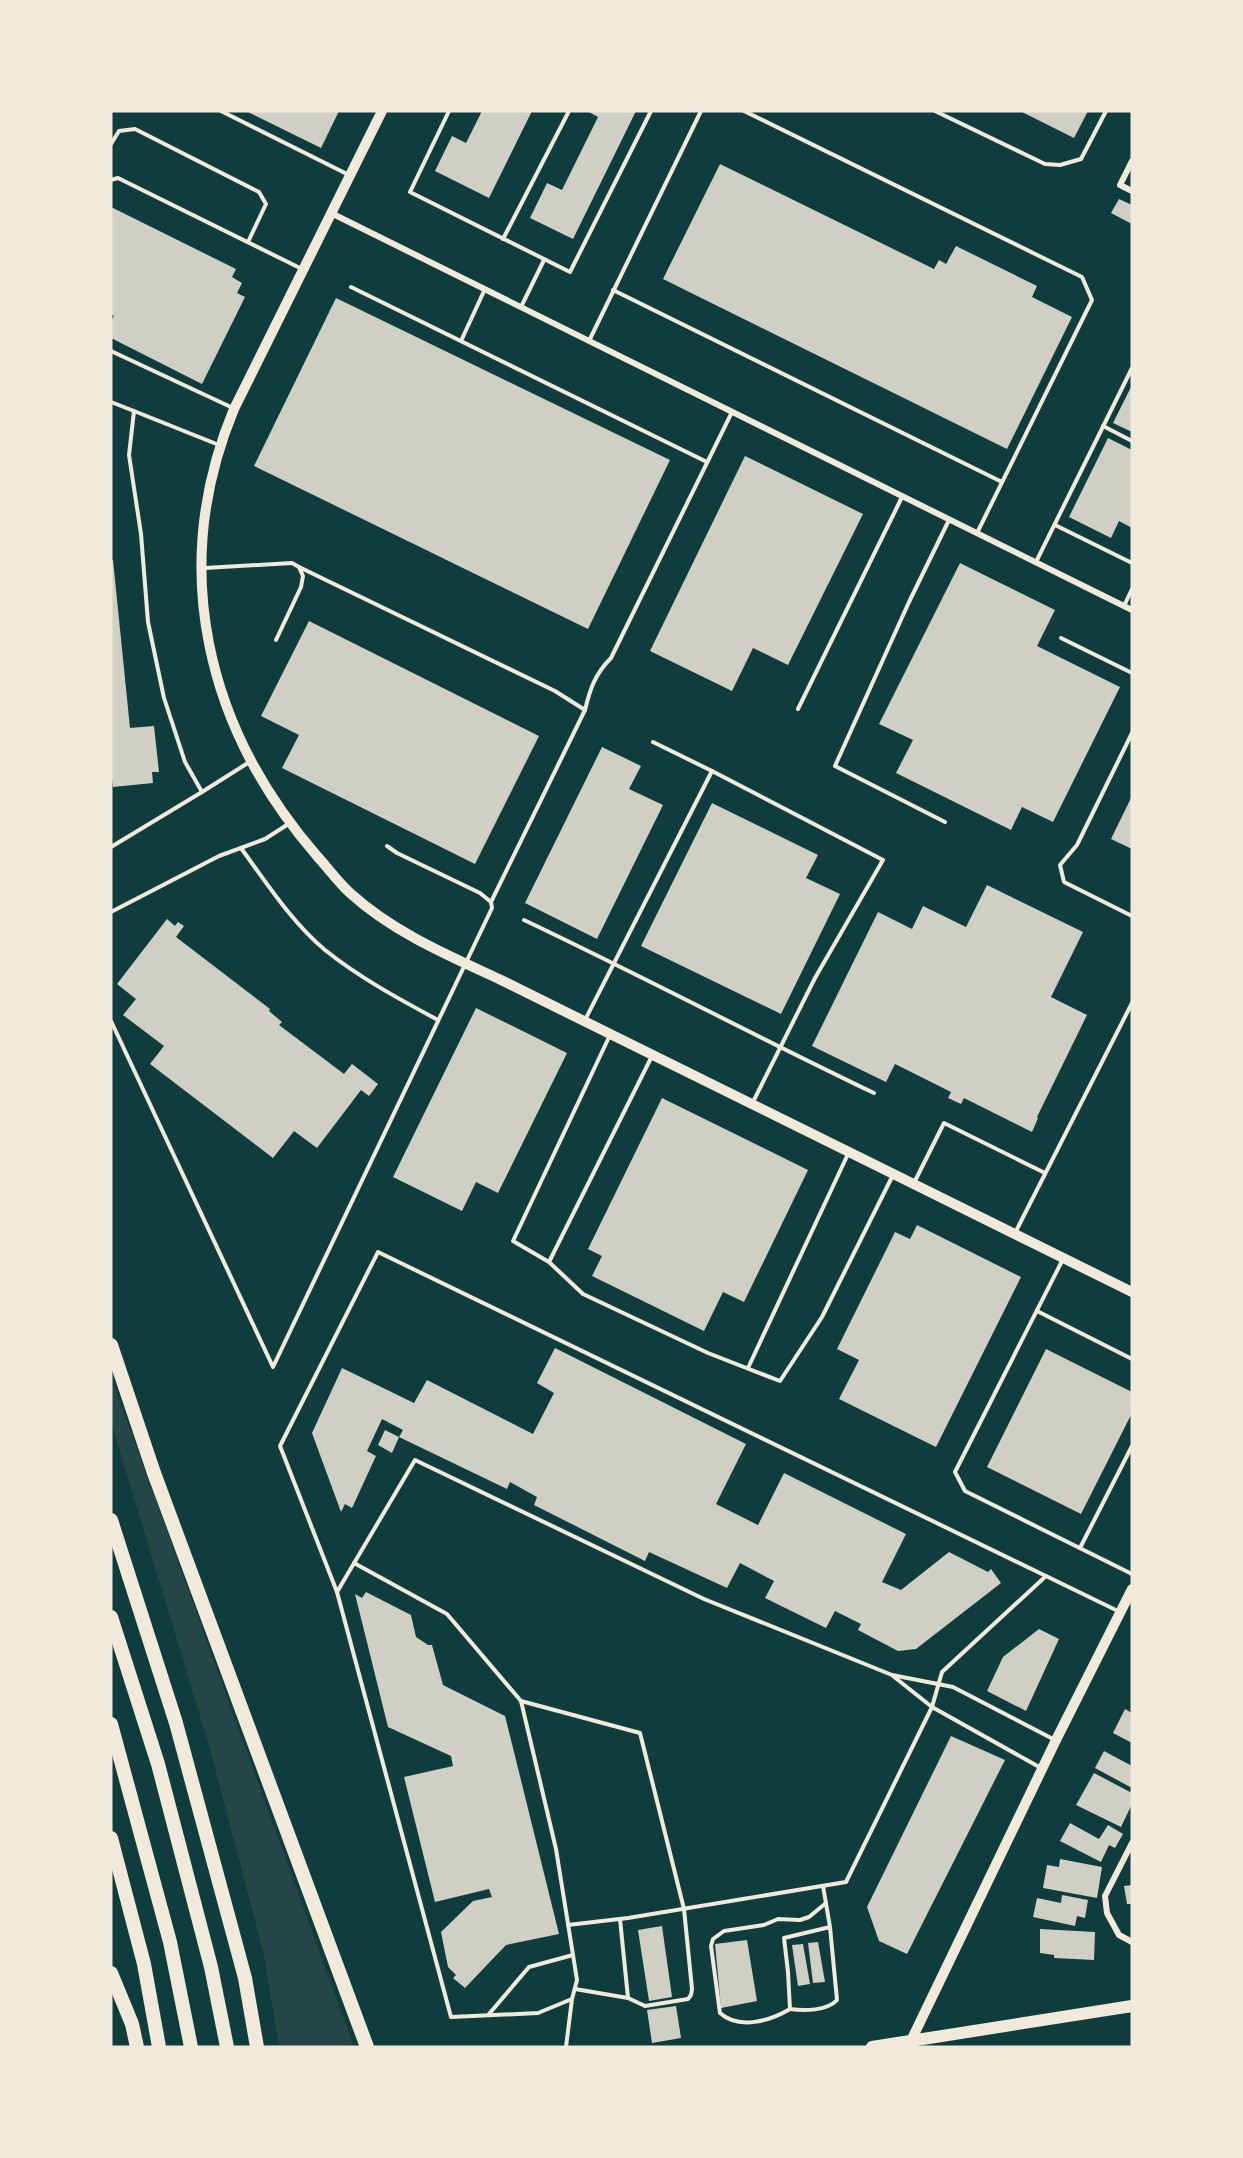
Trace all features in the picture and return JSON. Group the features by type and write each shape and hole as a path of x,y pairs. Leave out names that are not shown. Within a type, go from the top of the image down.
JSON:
{"highway":[{"path":"111,1345 154,1473 367,2047"},
{"path":"111,1520 176,1723 245,1978 257,2047"},
{"path":"111,1617 158,1764 211,1967 227,2047"},
{"path":"111,1724 170,1942 191,2047"},
{"path":"111,1838 144,1964 159,2047"},
{"path":"111,1973 132,2024 137,2047"}],"main road":[{"path":"382,111 234,409 220,445 207,495 200,582 207,634 217,678 232,724 251,761 290,823 350,893 409,936 1132,1293"},
{"path":"908,2045 1132,1589"},
{"path":"872,2047 908,2045 1132,2006"}],"street":[{"path":"1132,161 1120,186 1132,191"},
{"path":"331,213 1132,610"},
{"path":"1132,1844 1105,1896 1107,1913 1119,1935 1132,1942"}],"lane":[{"path":"221,111 350,175"},
{"path":"449,111 410,192 570,272 651,111"},
{"path":"503,239 568,111"},
{"path":"589,340 701,111"},
{"path":"744,111 1082,277 1092,300 977,533"},
{"path":"937,111 1045,164 1060,165 1082,159 1106,111"},
{"path":"111,144 119,130 135,129 260,192 266,204 248,242"},
{"path":"111,180 118,178 303,270"},
{"path":"521,307 544,260"},
{"path":"351,287 707,462"},
{"path":"461,341 485,289"},
{"path":"614,290 1002,482"},
{"path":"111,351 234,409"},
{"path":"1036,562 1132,368"},
{"path":"111,402 220,445"},
{"path":"134,411 129,455 141,534 148,622 164,698 181,752 202,792"},
{"path":"111,1022 273,1367 492,908 491,902 585,710 592,684 602,667 611,658 733,412"},
{"path":"1103,426 1132,441"},
{"path":"798,709 902,496"},
{"path":"945,822 835,766 909,602 950,519"},
{"path":"1055,525 1132,563"},
{"path":"201,568 292,563 555,691 585,710"},
{"path":"276,640 301,587 303,576 299,567"},
{"path":"1124,606 1132,589"},
{"path":"1060,638 1132,673"},
{"path":"1132,733 1077,845 1060,865 1064,882 1132,916"},
{"path":"653,742 884,860 815,978 752,1104"},
{"path":"111,847 251,761"},
{"path":"584,1021 712,771"},
{"path":"111,912 219,856 265,839 290,823"},
{"path":"387,846 480,894 491,902"},
{"path":"241,848 284,908 324,949 379,988 438,1020"},
{"path":"524,920 874,1093"},
{"path":"1015,1234 1132,1003"},
{"path":"610,1034 513,1241 549,1262 583,1294 708,1353 780,1381 822,1317 893,1174"},
{"path":"549,1262 652,1055"},
{"path":"913,1184 944,1123 1045,1173"},
{"path":"748,1368 849,1152"},
{"path":"572,1999 538,2013 451,2017 337,1592 280,1446 378,1252 1120,1613"},
{"path":"1064,1259 955,1472 964,1491 1132,1574"},
{"path":"1037,1311 1132,1359"},
{"path":"1080,1548 1132,1446"},
{"path":"337,1592 415,1460 694,1594 892,1675 953,1687 1056,1740"},
{"path":"354,1563 447,1614 521,1701 556,1849 577,1980 572,1999 566,2047"},
{"path":"568,1925 620,1919 846,1882 932,1707 942,1672 1046,1576"},
{"path":"892,1675 932,1707 1042,1769"},
{"path":"521,1701 640,1733 684,1909 691,1995 688,1999 645,2006 628,1998 575,1989"},
{"path":"823,1886 830,1927 837,2000 832,2005 802,2011 790,2009 777,2016 743,2023 735,2022 720,2013 711,1946 713,1939 724,1931 764,1925 778,1919 800,1920 809,1917 826,1904"},
{"path":"620,1919 628,1998"},
{"path":"790,2009 783,1938 830,1927"},
{"path":"489,2015 529,1967 573,1955"}],"shaded area":[{"path":"111,1377 354,2047 279,2047 264,1955 210,1749 111,1422"}],"building":[{"path":"246,111 339,111 321,148"},
{"path":"482,111 532,111 489,198 435,171 452,136 466,143"},
{"path":"587,111 636,111 573,239 530,218 547,183 562,190 598,117"},
{"path":"1020,111 1088,111 1074,138"},
{"path":"720,164 934,269 939,260 946,264 956,246 1037,286 1032,297 1072,317 1007,449 663,279"},
{"path":"1119,199 1132,205 1132,224 1111,213"},
{"path":"111,207 236,269 232,277 242,283 237,293 245,297 202,384 111,338 111,321 114,316 111,314"},
{"path":"336,298 670,460 588,629 254,466"},
{"path":"1132,385 1132,432 1113,423"},
{"path":"1108,438 1132,450 1132,528 1119,521 1111,538 1069,517"},
{"path":"745,456 863,514 788,665 753,648 732,691 650,651"},
{"path":"111,560 113,560 130,728 154,726 159,772 152,772 153,783 113,787 111,770"},
{"path":"960,563 1055,610 1037,646 1120,687 1053,822 1022,807 1011,830 896,773 913,740 879,724"},
{"path":"309,621 539,736 475,864 282,768 299,735 261,716"},
{"path":"602,747 641,766 629,789 663,805 597,939 525,903"},
{"path":"1132,796 1132,849 1111,839"},
{"path":"712,803 818,855 806,878 840,894 781,1014 641,946"},
{"path":"987,885 1083,932 1051,997 1087,1015 1037,1117 1032,1132 964,1098 961,1104 948,1098 951,1092 895,1064 886,1082 812,1046 878,912 912,929 923,906 966,927"},
{"path":"167,919 175,926 178,922 184,926 176,937 270,1009 269,1011 282,1022 279,1025 344,1074 352,1064 378,1084 369,1096 361,1090 317,1148 294,1131 273,1158 150,1064 164,1046 123,1015 136,999 117,984"},
{"path":"476,1008 567,1053 498,1193 476,1182 462,1211 393,1177"},
{"path":"662,1098 808,1170 744,1302 723,1292 704,1331 592,1276 602,1256 588,1249"},
{"path":"917,1225 1021,1277 936,1447 839,1399 859,1360 837,1349 895,1232 910,1239"},
{"path":"555,1348 746,1444 716,1504 758,1525 784,1473 906,1534 882,1582 901,1590 949,1552 988,1572 991,1569 1001,1583 916,1649 898,1651 858,1630 861,1624 835,1611 826,1628 765,1598 774,1581 740,1563 727,1588 649,1552 645,1561 534,1505 537,1497 510,1482 507,1489 399,1437 403,1430 382,1419 367,1451 376,1456 352,1508 345,1504 341,1512 312,1433 342,1368 414,1403 427,1380 533,1434 554,1393 537,1383"},
{"path":"1046,1349 1132,1392 1132,1413 1081,1514 987,1467"},
{"path":"385,1430 399,1437 392,1453 378,1445"},
{"path":"366,1592 411,1615 416,1637 432,1645 443,1685 505,1716 514,1752 559,1934 506,1945 465,1988 453,1978 456,1975 448,1967 441,1932 473,1901 492,1897 489,1889 435,1902 404,1777 453,1766 451,1756 388,1727 355,1594 362,1598"},
{"path":"1039,1629 1059,1639 1026,1711 987,1691 1003,1657"},
{"path":"1125,1709 1132,1713 1132,1743 1113,1733"},
{"path":"951,1736 1005,1760 907,1954 879,1941 867,1907"},
{"path":"1104,1751 1132,1766 1132,1788 1095,1768"},
{"path":"1094,1773 1132,1793 1132,1804 1121,1827 1076,1805"},
{"path":"1070,1823 1099,1839 1108,1825 1123,1834 1115,1848 1109,1845 1101,1862 1060,1841"},
{"path":"1060,1859 1102,1867 1097,1898 1043,1888 1047,1865 1059,1867"},
{"path":"1132,1885 1132,1904 1127,1904 1124,1886"},
{"path":"1062,1895 1088,1900 1085,1918 1077,1916 1075,1926 1033,1917 1037,1898 1061,1903"},
{"path":"662,1926 672,1997 649,2001 638,1930"},
{"path":"1040,1929 1095,1932 1094,1960 1054,1958 1054,1955 1040,1953"},
{"path":"747,1940 757,2001 721,2008 715,1944"},
{"path":"818,1942 825,1982 813,1983 808,1943"},
{"path":"803,1944 810,1984 798,1986 792,1945"},
{"path":"676,2006 681,2038 652,2043 647,2010"}]}
